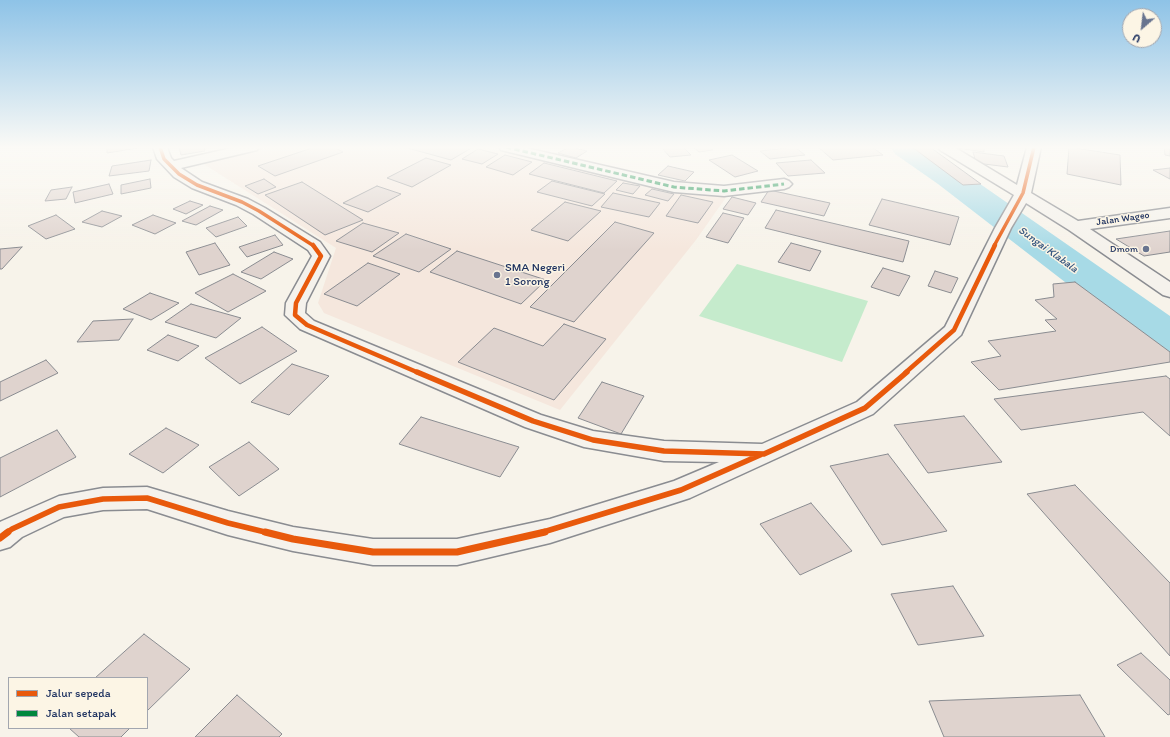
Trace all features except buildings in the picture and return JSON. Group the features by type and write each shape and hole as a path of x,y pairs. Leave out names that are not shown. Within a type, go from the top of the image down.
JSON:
{"street":[{"path":"191,181 242,202 314,246 321,256 296,303 295,315 307,325 533,421 594,440 664,451 764,454"},
{"path":"650,181 674,187 724,191 784,184"},
{"path":"1005,181 1075,226 1170,291"},
{"path":"0,538 12,529 59,507 103,499 147,498 228,523 293,539 373,552 457,552 550,532 681,490 865,408 954,330 1023,192 1026,181"},
{"name":"Jalan Wageo","path":"1075,226 1170,213"}],"shaded area":[{"name":"SMA Negeri 1 Sorong","path":"231,181 637,181 683,192 727,196 696,240 560,410 324,313 318,303 336,248"}],"green space":[{"path":"737,264 868,301 842,362 699,316"}],"waterway":[{"name":"Sungai Klabala","path":"956,181 1170,339"}],"marked path":[{"path":"650,181 674,187 724,191 784,184"}],"cycle path":[{"path":"191,181 242,202 314,246 321,256 296,303 295,315 307,325 533,421 593,440 664,451 764,454 865,408 954,330 1003,228 1023,193 1026,181"},
{"path":"0,538 12,529 59,507 103,499 147,498 228,523 293,539 373,552 457,552 550,531 681,490 760,455"}],"place":[{"name":"Dmom","path":"1146,249"},
{"name":"SMA Negeri 1 Sorong","path":"497,275"}]}
